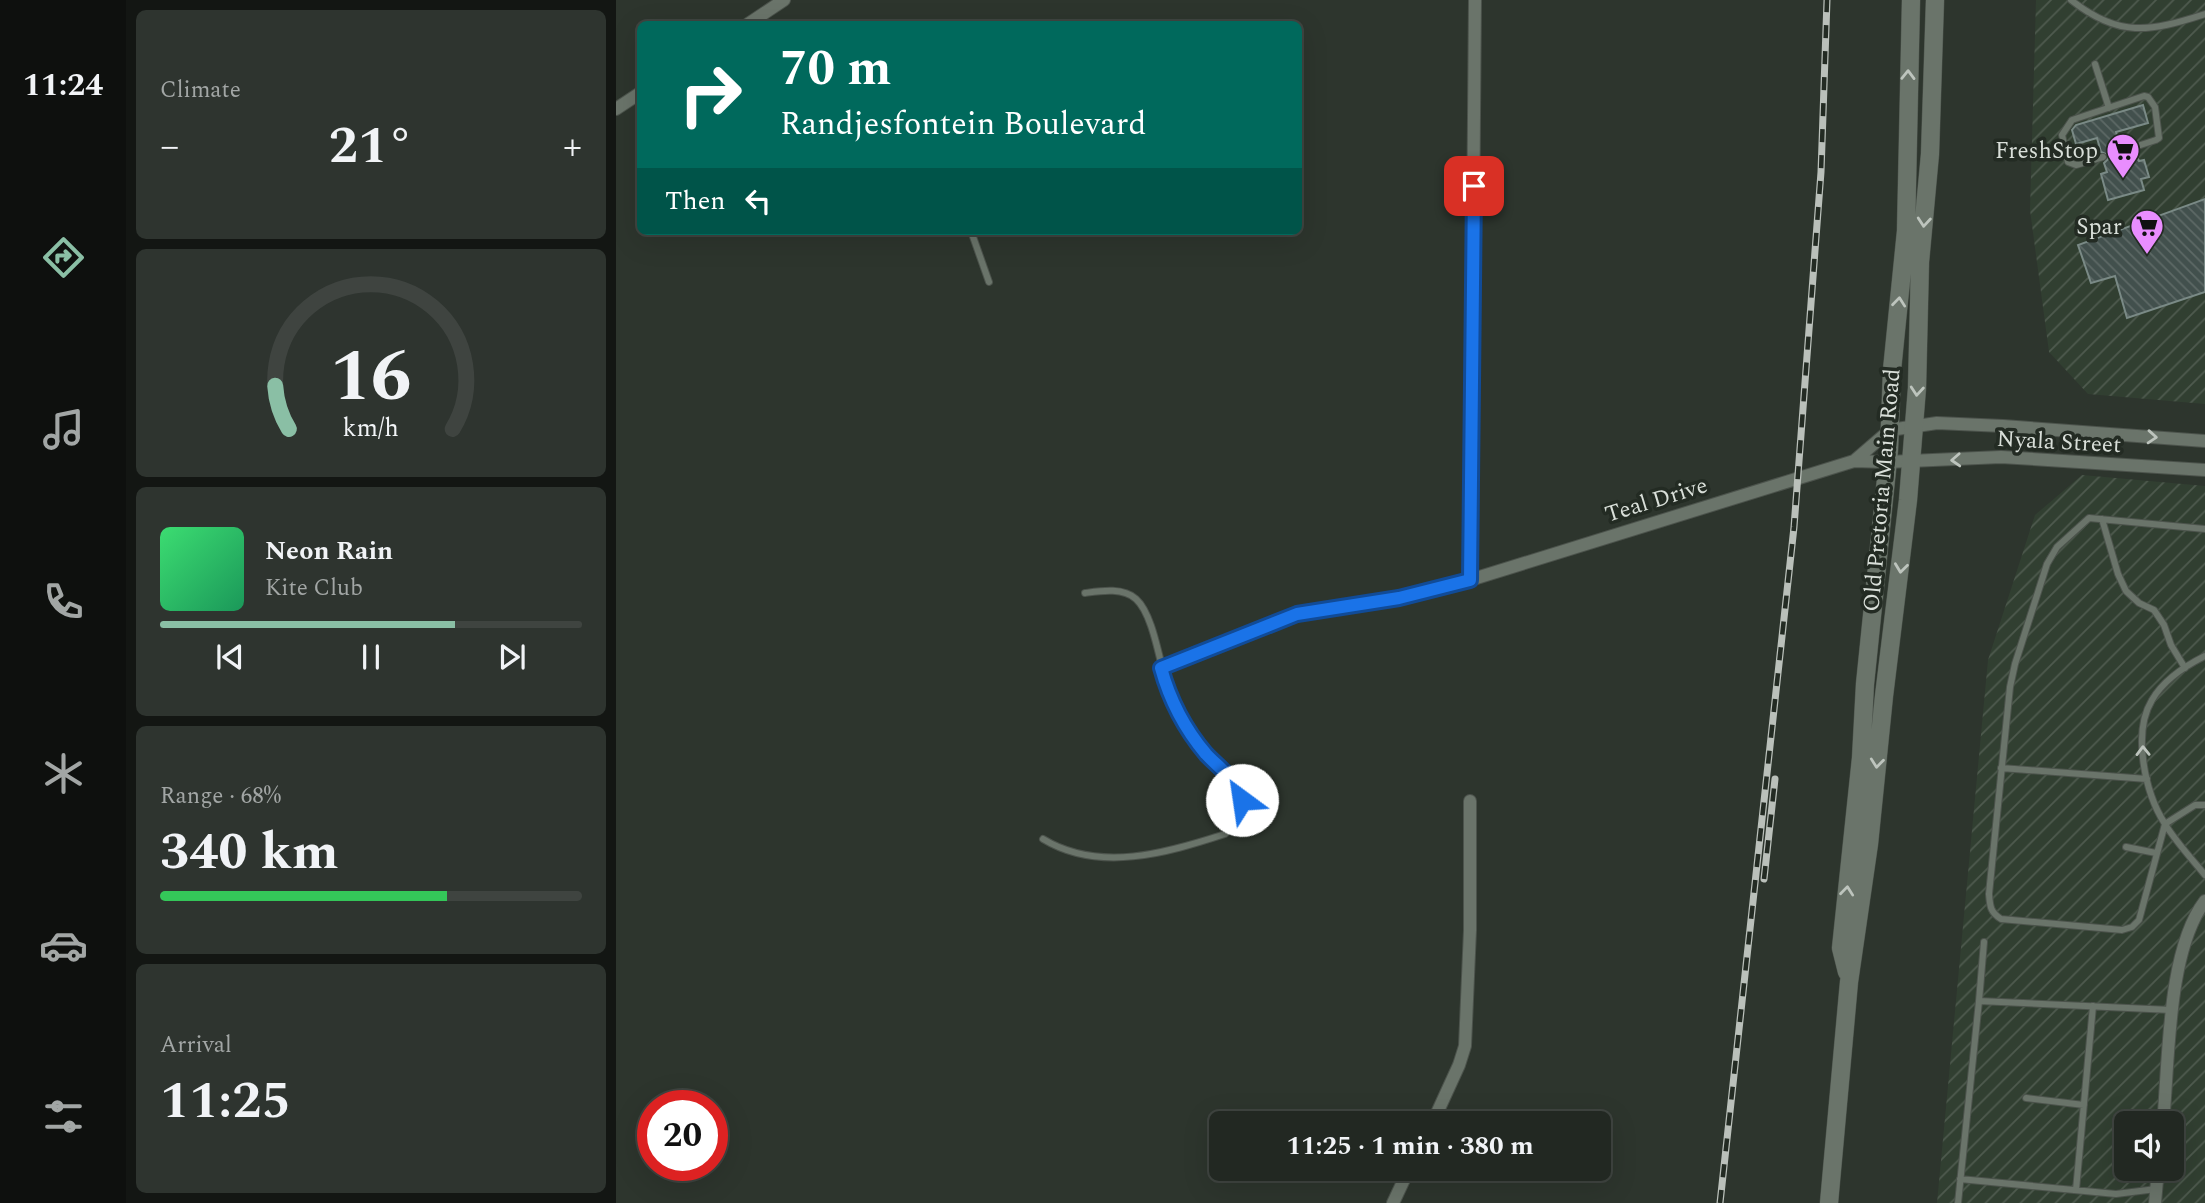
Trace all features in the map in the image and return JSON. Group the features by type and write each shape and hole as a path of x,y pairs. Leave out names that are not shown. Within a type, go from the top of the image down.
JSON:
{"main road":[{"name":"Old Pretoria Main Road","path":"1849,982 1842,948 1906,231 1911,0"},
{"name":"Old Pretoria Main Road","path":"1829,1203 1849,982 1869,844 1911,462 1917,388 1920,262 1930,154 1935,0"}],"street":[{"path":"753,21 785,0"},
{"path":"1470,580 1475,0"},
{"path":"616,109 637,95"},
{"name":"Nyala Street","path":"1890,430 1937,423 2205,441"},
{"name":"Teal Drive","path":"1854,461 1890,430"},
{"name":"Nyala Street","path":"1887,462 2001,457 2205,470"},
{"name":"Teal Drive","path":"1161,668 1297,614 1399,598 1470,580 1854,461 1887,462"},
{"path":"1438,1111 1465,1046 1470,941 1470,802"},
{"path":"2164,1111 2182,946 2205,901"},
{"path":"1393,1203 1403,1181"},
{"path":"2155,1203 2157,1181"}],"lane":[{"path":"2071,0 2092,16 2112,24 2136,28 2155,28 2205,14"},
{"path":"2095,64 2109,108"},
{"path":"2103,157 2072,165 2068,162 2062,135 2072,120 2144,96 2151,99 2155,107 2159,138 2122,151"},
{"path":"972,235 989,282"},
{"path":"2205,528 2089,518 2057,547 2047,564 2015,664 2001,768 1990,907 2001,919 2122,930 2132,927 2139,920 2165,824 2195,805 2205,805"},
{"path":"2102,519 2118,574 2126,591 2139,603 2154,610 2185,668"},
{"path":"1043,839 1056,847 1092,857 1115,859 1225,834 1233,828 1241,810 1239,789 1229,775 1208,756 1180,719 1161,668 1151,626 1135,597 1109,590 1085,593"},
{"path":"2205,656 2160,688 2147,708 2142,758 2157,810 2205,874"},
{"path":"2001,768 2147,779"},
{"path":"2126,847 2156,853"},
{"path":"1958,1203 1984,942"},
{"path":"1979,1001 2173,1010"},
{"path":"2076,1190 2093,1006"},
{"path":"2026,1098 2084,1105"},
{"path":"1961,1179 2116,1194 2156,1189"},
{"path":"2115,1203 2116,1194"}],"shaded area":[{"path":"2036,0 2205,0 2205,404 2088,394 2049,352 2030,210"},
{"path":"2082,475 2205,486 2205,1203 1937,1203 1988,660 2035,515"}],"building":[{"path":"2143,105 2148,123 2116,132 2120,146 2116,152 2123,157 2125,163 2144,160 2149,177 2141,179 2144,190 2108,200 2101,174 2107,172 2104,163 2108,155 2101,152 2097,138 2076,144 2072,130 2076,125"},
{"path":"2205,199 2205,292 2127,318 2115,276 2091,283 2078,245"}],"railway":[{"path":"1720,1203 1794,527 1821,172 1827,0"},
{"path":"1764,879 1775,779"}],"place":[{"name":"FreshStop","path":"2123,180"},
{"name":"Spar","path":"2147,256"}],"route":[{"path":"1242,800 1237,785 1208,756 1180,719 1161,668 1297,614 1399,598 1470,580 1474,186"}]}
